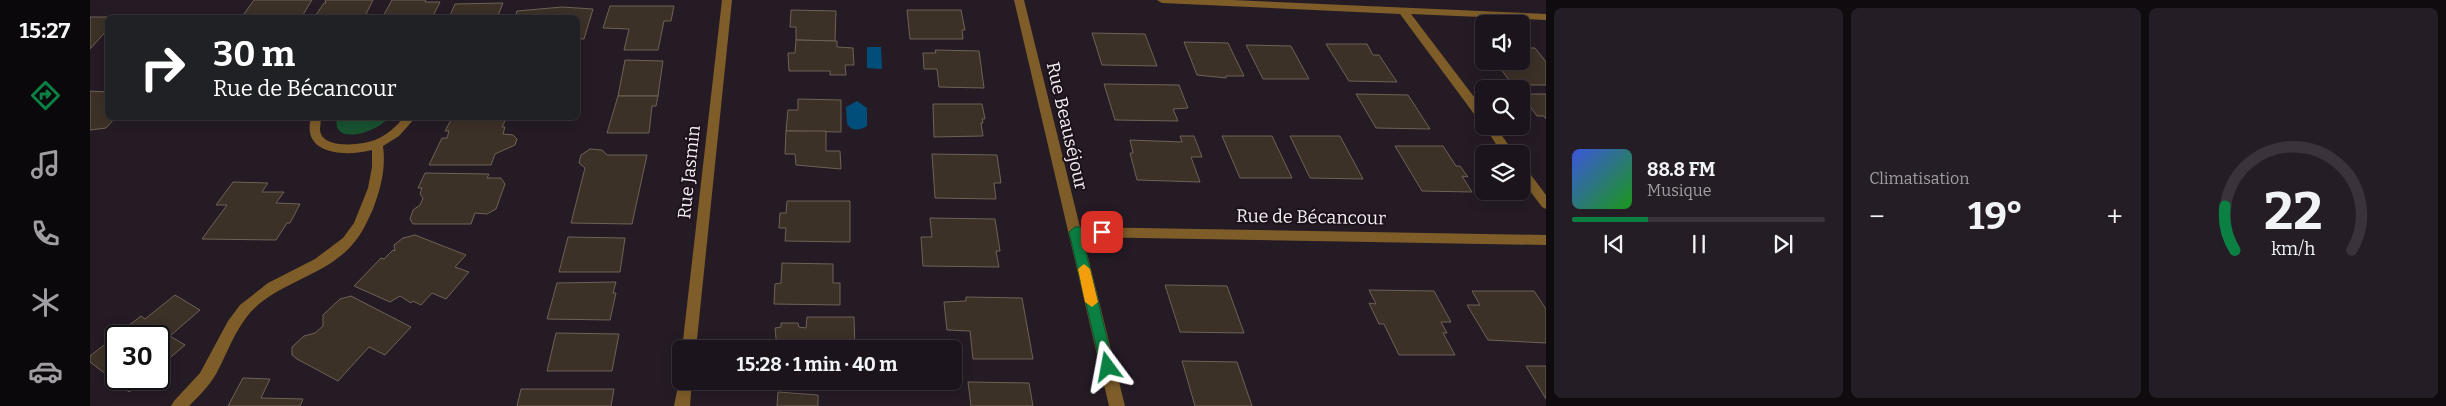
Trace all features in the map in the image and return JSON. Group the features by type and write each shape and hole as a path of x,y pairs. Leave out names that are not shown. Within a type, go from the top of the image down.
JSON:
{"street":[{"name":"Rue Jasmin","path":"690,340 727,0"},
{"name":"Rue Beauséjour","path":"1019,0 1117,406"},
{"path":"1162,0 1546,18"},
{"path":"1404,11 1475,107"},
{"path":"316,120 313,130 318,140 328,147 342,150 359,149 377,144 397,132 407,120"},
{"path":"180,406 205,378 236,320 256,298 285,278 327,259 338,251 358,228 378,176 380,163 377,144"},
{"path":"1530,182 1546,204"},
{"name":"Rue de Bécancour","path":"1075,232 1546,240"},
{"path":"682,406 684,390"}],"green space":[{"path":"337,120 386,120 375,128 356,134 341,132 337,127"}],"water":[{"path":"867,47 881,47 882,69 867,68"},
{"path":"857,101 867,108 867,126 856,130 847,124 846,107"}],"building":[{"path":"254,0 312,0 303,15 243,15"},
{"path":"325,0 373,0 366,15 316,15 324,3 326,3"},
{"path":"392,0 440,2 434,15 384,15"},
{"path":"503,3 498,15 450,15 455,4"},
{"path":"610,6 674,6 671,21 664,21 658,50 624,50 629,29 603,28"},
{"path":"562,7 593,9 584,39 580,39 580,15 516,15 517,11"},
{"path":"791,10 836,11 835,41 796,40 796,27 790,27"},
{"path":"907,10 961,10 965,30 962,30 963,39 910,39"},
{"path":"90,17 105,17 105,32 90,49"},
{"path":"1092,33 1145,34 1157,66 1102,65"},
{"path":"796,40 837,41 837,47 853,48 854,65 845,65 846,75 830,75 830,71 789,71 788,53 795,53"},
{"path":"1184,42 1228,43 1244,76 1226,76 1226,78 1197,75"},
{"path":"1326,44 1367,44 1373,55 1379,55 1397,82 1349,81"},
{"path":"1246,45 1291,46 1309,79 1263,79"},
{"path":"1530,48 1535,48 1546,62 1546,85 1530,85 1530,80 1509,80 1501,70 1530,70"},
{"path":"935,50 979,51 984,88 939,87 937,69 924,69 923,53 936,53"},
{"path":"625,60 663,61 658,96 618,96"},
{"path":"1104,84 1179,85 1188,108 1173,109 1178,121 1115,120"},
{"path":"90,91 105,92 105,120 113,120 106,128 90,130"},
{"path":"1356,94 1408,95 1430,129 1376,128"},
{"path":"1530,94 1546,94 1546,119 1544,116 1537,116 1530,106"},
{"path":"618,96 658,96 656,106 652,106 649,133 607,133"},
{"path":"798,99 841,100 841,132 786,131 788,110 798,110"},
{"path":"933,104 982,104 985,119 982,119 983,123 981,123 983,136 934,137"},
{"path":"451,120 506,120 502,127 505,127 503,134 513,135 517,139 515,145 495,154 491,165 429,165 442,138 447,138 449,131 445,131"},
{"path":"786,131 826,131 826,151 840,151 841,169 796,165 795,154 785,154"},
{"path":"1180,136 1194,136 1202,157 1191,157 1200,182 1137,180 1130,153 1133,153 1130,140 1182,142"},
{"path":"1222,136 1272,136 1292,178 1240,178"},
{"path":"1290,136 1340,136 1363,179 1310,178"},
{"path":"1395,146 1443,146 1456,166 1460,166 1468,177 1462,176 1472,192 1422,191"},
{"path":"590,149 602,150 607,155 647,155 632,224 571,223 585,168 579,163 581,155"},
{"path":"932,154 997,155 1001,183 994,183 996,199 935,198"},
{"path":"425,173 489,174 487,178 501,178 505,184 496,209 487,214 475,213 471,224 413,224 410,219 413,210 420,205 423,198 420,194 422,188 418,188"},
{"path":"233,182 268,183 262,192 284,192 276,203 300,204 290,223 287,223 276,240 202,239 227,205 216,205"},
{"path":"787,201 850,201 850,242 785,241 786,228 779,228 780,213 786,213"},
{"path":"930,218 995,219 1000,251 996,251 999,267 923,266 921,237 932,237"},
{"path":"415,235 466,255 455,267 469,272 446,299 432,293 421,305 413,301 411,303 400,296 390,302 354,286 381,258 384,259 393,250 395,251 394,245 403,238"},
{"path":"568,237 625,238 620,272 559,272"},
{"path":"782,263 833,264 833,283 840,283 840,305 774,304 775,284 781,283"},
{"path":"616,282 613,293 616,293 610,320 547,319 557,283"},
{"path":"1165,285 1227,286 1244,333 1180,332"},
{"path":"1369,290 1434,291 1451,322 1441,322 1447,333 1443,333 1455,355 1399,355 1384,324 1379,324 1369,303 1376,304"},
{"path":"1472,291 1534,291 1546,309 1546,343 1488,340 1467,305 1480,305"},
{"path":"175,295 200,310 170,336 170,325 130,325 141,316 145,319"},
{"path":"351,296 411,327 385,355 369,347 338,381 297,359 292,355 292,347 304,336 315,333 323,326 323,315 340,299"},
{"path":"966,297 1022,298 1033,359 973,359 970,331 947,330 944,302 966,301"},
{"path":"807,317 854,317 855,340 776,340 775,328 781,327 781,323 798,323 799,327 806,328"},
{"path":"556,333 619,334 612,371 547,371"},
{"path":"170,336 185,345 170,358"},
{"path":"105,344 105,374 90,362 90,356"},
{"path":"1182,361 1237,362 1252,406 1195,406"},
{"path":"1526,366 1546,366 1546,399"},
{"path":"243,378 270,379 261,398 303,399 300,406 228,406"},
{"path":"968,382 1029,383 1033,406 971,406"},
{"path":"521,389 614,389 611,406 517,406"},
{"path":"778,392 818,395 818,406 777,406"}],"slow traffic":[{"path":"1084,269 1092,302"}],"route":[{"path":"1102,232 1075,232 1108,367"}]}
